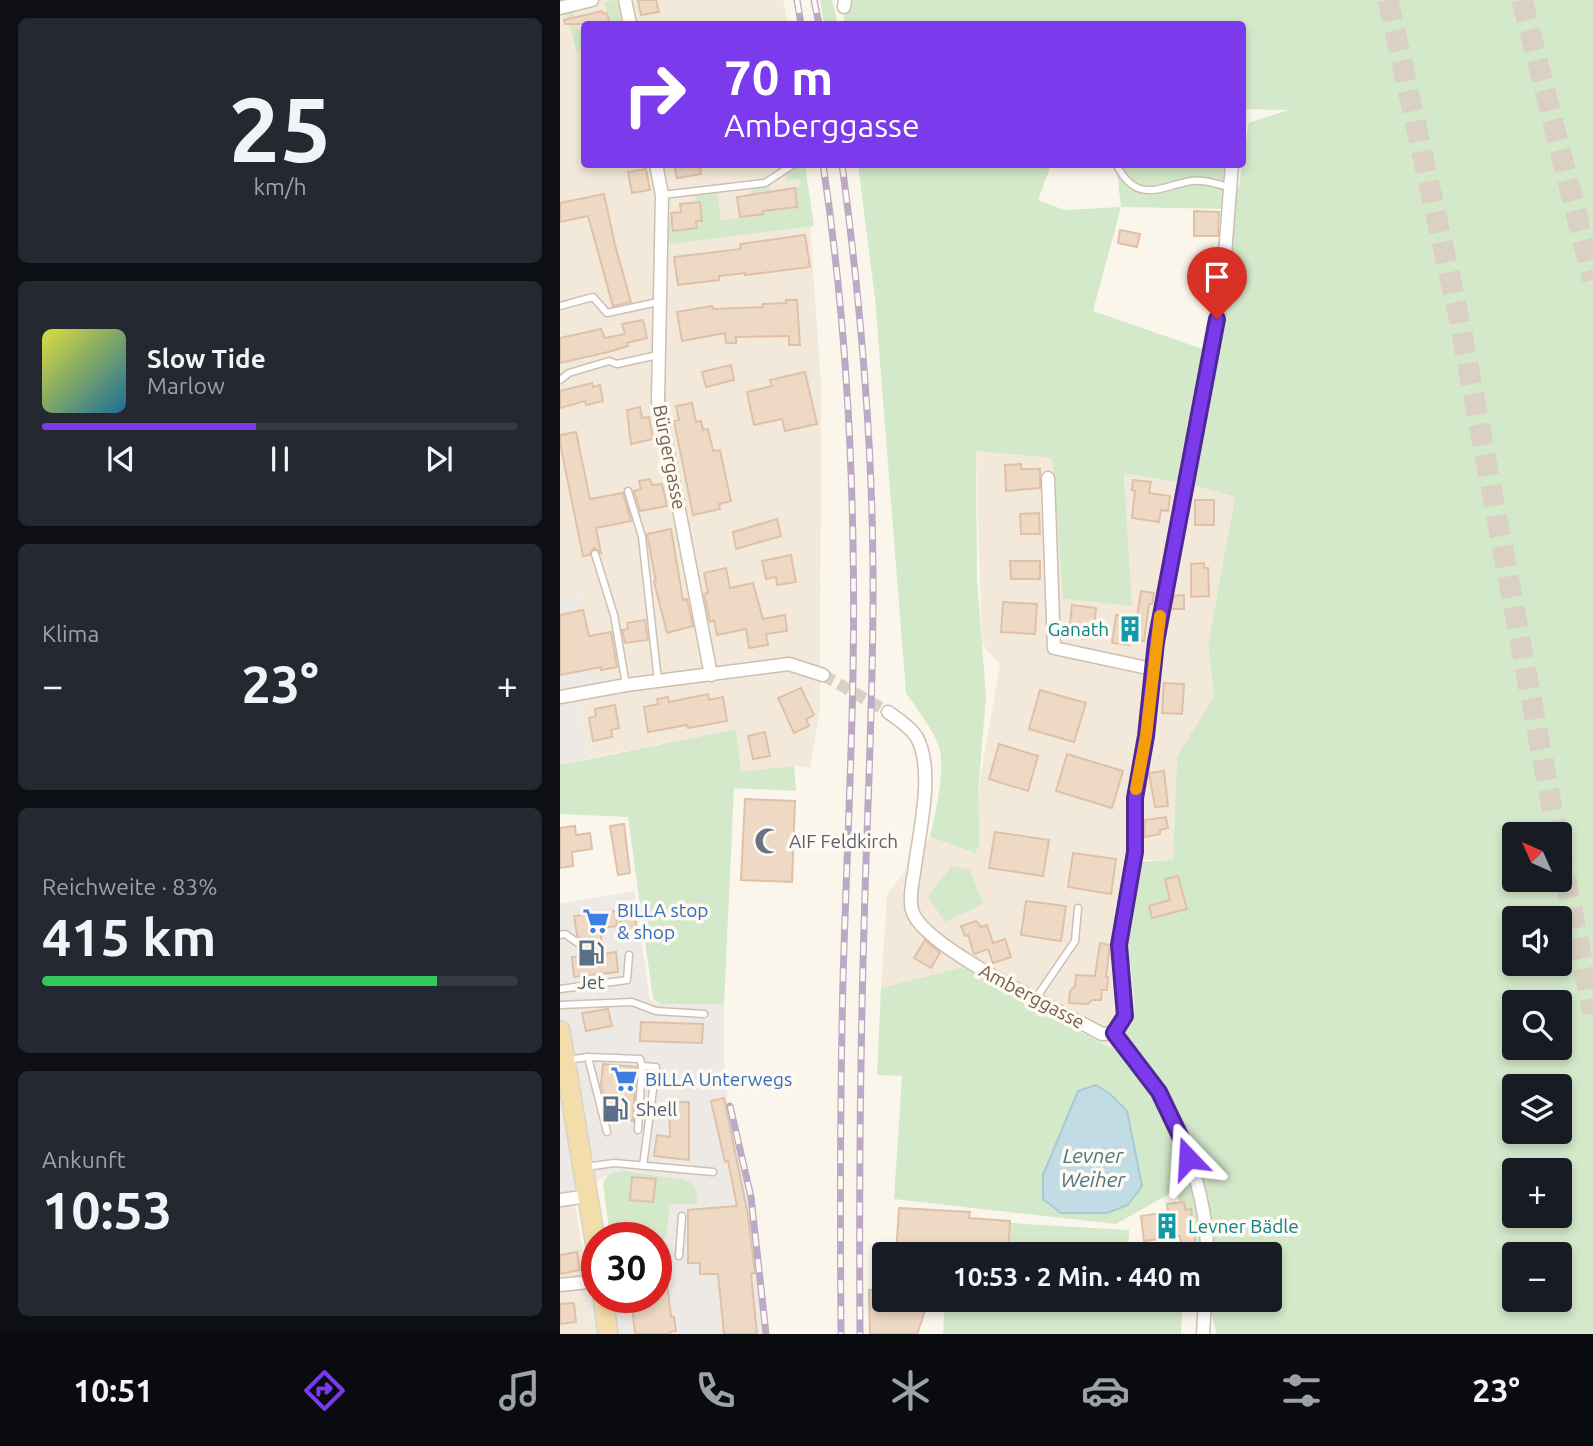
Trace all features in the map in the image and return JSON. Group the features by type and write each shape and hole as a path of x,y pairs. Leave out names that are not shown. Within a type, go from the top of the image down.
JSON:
{"main road":[{"path":"560,1031 565,1060 568,1121 584,1168 592,1222"},
{"path":"605,1313 608,1334"}],"street":[{"path":"560,8 592,0"},
{"path":"625,0 629,21"},
{"name":"Bürgergasse","path":"657,168 662,195 658,401 710,675"},
{"path":"1208,1242 1200,1199 1181,1138 1159,1092 1114,1033 1125,1016 1119,945 1135,852 1135,798 1146,736 1152,669 1182,496 1222,293 1231,168"},
{"path":"1048,478 1054,648 1152,669"},
{"path":"560,697 626,685 789,664 823,675"},
{"name":"Amberggasse","path":"888,712 916,736 924,763 912,914 933,936 966,960 1102,1034 1114,1033"},
{"path":"560,1200 588,1196"},
{"path":"560,1285 581,1283"},
{"path":"1203,1334 1204,1312"}],"lane":[{"path":"662,195 765,183 788,168"},
{"path":"1119,168 1129,182 1142,190 1157,191 1192,181 1229,187"},
{"path":"560,306 593,297 607,313 659,302"},
{"path":"560,380 569,373 609,361 617,364 658,355"},
{"path":"628,491 642,537 658,681"},
{"path":"595,554 614,615 626,685"},
{"path":"1036,998 1075,941 1077,908"},
{"path":"560,935 565,934 578,943"},
{"path":"560,989 626,980 629,956"},
{"path":"594,975 595,984"},
{"path":"560,1006 632,1002 656,1012 704,1014"},
{"path":"588,1058 607,1132"},
{"path":"565,1060 640,1059 642,1066 638,1130"},
{"path":"642,1066 656,1067 643,1166"},
{"path":"584,1168 614,1163 713,1172"},
{"path":"679,1256 682,1216"}],"shaded area":[{"path":"560,0 783,0 787,21 581,21 581,168 806,168 821,385 820,709 810,768 794,766 740,773 735,729 590,758 577,698 581,596 560,600"},
{"path":"976,451 1052,458 1063,599 1132,606 1124,473 1194,485 1235,497 1208,645 1214,698 1177,757 1173,861 1133,859 1130,973 1135,1010 1133,1023 1112,1048 962,967 881,988 887,895 930,837 974,853 980,844 978,792 1000,665 982,644"},
{"path":"580,595 601,694 577,699 590,758 560,765 560,600"},
{"path":"634,891 650,1000 661,1004 724,1004 724,1061 728,1110 746,1182 762,1334 592,1334 590,1313 672,1313 672,1222 667,1222 669,1204 625,1171 602,1177 574,1194 560,1196 560,904"},
{"path":"574,1194 581,1243 581,1313 590,1313 592,1334 560,1334 560,1196"}],"green space":[{"path":"614,0 620,4 623,21 609,21 604,2"},
{"path":"820,0 832,0 837,21 824,21"},
{"path":"845,0 1593,0 1593,1334 1217,1334 1211,1312 1282,1312 1282,1242 1190,1242 1176,1190 1116,1224 894,1199 902,1076 877,1075 881,988 962,967 1111,1048 1133,1023 1135,1010 1127,932 1139,862 1173,860 1177,756 1214,697 1208,645 1235,497 1194,485 1124,473 1132,606 1063,599 1052,458 976,451 977,579 986,697 978,792 980,844 975,853 930,837 939,790 940,753 931,730 906,693 875,298 858,168 1050,168 1038,200 1064,210 1121,207 1116,168 1228,168 1229,207 1239,186 1242,168 1246,168 1249,123 1288,110 1246,109 1246,21 844,21","holes":["1121,207 1229,209 1228,299 1217,354 1093,311"]},
{"path":"573,11 578,30 581,30 581,51 577,52 565,12"},
{"path":"796,168 805,168 814,226 671,244 667,240 668,219 672,219 673,231 696,228 696,221 702,220 700,202 696,202 695,195 717,193 721,221 763,214 761,194 751,195 752,188 769,186 771,197 800,186 799,179 787,181 786,175"},
{"path":"736,729 741,772 794,766 796,791 734,788 724,1004 661,1004 653,999 628,817 560,814 560,765"},
{"path":"952,866 970,870 983,904 945,922 928,896"},
{"path":"625,1171 684,1180 695,1189 697,1204 669,1204 668,1222 608,1222 603,1183 609,1175"},
{"path":"899,1208 970,1212 970,1218 1023,1224 1129,1230 1129,1242 897,1242"},
{"path":"944,1312 1182,1312 1181,1334 943,1334"}],"water":[{"name":"Levner Weiher","path":"1096,1085 1110,1094 1127,1111 1142,1186 1128,1205 1107,1213 1061,1213 1043,1199 1043,1175 1078,1091"}],"building":[{"path":"638,0 656,0 659,12 641,15"},
{"path":"602,11 603,14 607,13 609,21 565,24 564,20"},
{"path":"675,168 700,168 701,174 677,178"},
{"path":"646,169 650,190 632,193 628,172"},
{"path":"795,188 797,207 740,217 737,197"},
{"path":"604,194 631,302 613,306 588,216 560,222 560,203"},
{"path":"700,202 702,221 696,221 697,228 673,231 671,213 681,212 680,204"},
{"path":"1194,211 1219,212 1218,236 1194,236"},
{"path":"1120,230 1140,234 1137,247 1118,243"},
{"path":"805,235 810,267 719,276 719,280 678,285 674,257 741,249 740,244"},
{"path":"786,300 797,300 800,345 789,345 789,336 736,337 736,343 726,343 725,333 682,341 677,312 712,306 713,309 763,307 763,304 786,303"},
{"path":"643,320 647,338 608,352 560,363 560,338 601,329 605,338 625,334 622,324"},
{"path":"731,365 734,380 706,387 702,372"},
{"path":"805,372 817,424 785,431 782,419 754,425 747,392 772,386 770,380"},
{"path":"592,383 593,387 600,385 603,401 586,405 585,401 560,408 560,391"},
{"path":"692,403 696,422 701,421 703,430 708,429 713,451 720,450 731,501 719,504 720,509 693,515 674,421 679,420 676,406"},
{"path":"640,407 642,418 649,417 653,439 631,444 627,410"},
{"path":"576,432 590,499 623,493 631,521 596,528 601,553 594,548 589,555 583,556 560,443 560,435"},
{"path":"1021,464 1021,469 1040,469 1040,488 1006,491 1005,465"},
{"path":"650,479 652,485 662,484 667,506 640,511 634,491 641,489 639,481"},
{"path":"1133,480 1151,482 1149,493 1170,496 1168,511 1161,510 1159,522 1132,518 1135,491 1132,490"},
{"path":"1195,500 1214,500 1214,525 1195,525"},
{"path":"1039,513 1040,534 1021,534 1020,514"},
{"path":"777,519 781,536 736,549 733,532"},
{"path":"671,529 683,600 687,599 693,626 667,633 654,582 647,534"},
{"path":"791,555 796,582 777,585 776,577 766,579 762,561"},
{"path":"1010,561 1040,561 1040,579 1011,579"},
{"path":"1204,563 1204,568 1208,568 1209,596 1191,597 1191,564"},
{"path":"726,568 730,588 753,583 763,619 785,615 787,631 766,634 768,645 749,648 746,629 717,635 714,620 710,622 704,594 708,593 704,573"},
{"name":"Ganath","path":"1141,591 1154,593 1152,604 1149,604 1144,641 1130,639 1129,645 1112,643 1116,615 1137,618"},
{"path":"1184,595 1184,609 1171,609 1174,596"},
{"path":"1003,602 1037,604 1035,634 1001,632"},
{"path":"1072,605 1096,608 1094,628 1090,627 1088,639 1072,638"},
{"path":"583,610 589,636 611,632 617,667 601,670 601,667 560,675 560,615"},
{"path":"645,620 648,640 625,643 622,630 628,629 627,623"},
{"path":"1164,683 1184,684 1182,714 1162,713"},
{"path":"801,688 814,715 806,719 809,726 794,733 778,698"},
{"path":"1040,690 1086,703 1074,742 1029,729"},
{"path":"708,694 709,700 723,697 727,721 648,732 644,707 658,704 657,699 668,697 669,702"},
{"path":"615,705 619,728 611,730 612,737 593,741 589,718 596,716 595,709"},
{"path":"765,732 770,756 753,759 748,736"},
{"path":"999,744 1038,756 1028,791 989,779"},
{"path":"1067,754 1123,771 1112,808 1056,791"},
{"path":"1164,771 1168,806 1155,807 1149,773"},
{"name":"AIF Feldkirch","path":"745,799 795,801 792,882 741,880"},
{"path":"1166,817 1168,828 1160,830 1160,834 1145,837 1144,820"},
{"path":"624,824 630,873 618,875 610,826"},
{"path":"575,826 576,835 590,833 592,849 572,852 573,866 560,868 560,828"},
{"path":"995,832 1049,840 1043,876 989,868"},
{"path":"1073,853 1116,859 1111,894 1068,887"},
{"path":"1178,876 1187,909 1152,918 1149,906 1170,900 1165,879"},
{"path":"1026,901 1066,906 1061,941 1021,935"},
{"name":"Jet","path":"616,911 617,926 600,928 603,954 616,952 618,972 574,977 572,957 579,956 578,949 584,943 577,935 574,916"},
{"path":"635,917 637,937 623,939 620,919"},
{"path":"976,921 981,927 987,925 993,943 1005,939 1011,957 993,963 988,949 974,954 968,935 965,936 961,926"},
{"path":"925,940 940,953 931,968 914,958"},
{"path":"1100,943 1110,945 1107,990 1102,990 1101,1000 1092,1000 1088,1004 1069,1003 1076,975 1095,976"},
{"path":"608,1009 612,1026 586,1031 582,1013"},
{"path":"641,1022 703,1024 702,1043 640,1041"},
{"path":"603,1064 636,1067 633,1121 610,1119 601,1085"},
{"path":"724,1098 748,1215 755,1273 751,1274 757,1334 724,1334 718,1274 700,1274 700,1263 688,1263 688,1210 737,1206 711,1101"},
{"path":"669,1102 689,1102 689,1160 654,1156 657,1135 670,1137"},
{"path":"632,1177 656,1179 653,1202 630,1200"},
{"name":"Levner Bädle","path":"1184,1202 1185,1210 1191,1209 1195,1242 1181,1242 1180,1236 1144,1241 1141,1216 1168,1212 1167,1204"},
{"path":"899,1208 970,1212 969,1218 1010,1221 1009,1242 897,1242"},
{"path":"577,1252 580,1270 560,1274 560,1255"},
{"path":"869,1290 872,1290 872,1312 925,1312 917,1334 870,1334"},
{"path":"574,1303 576,1322 560,1324 560,1304"},
{"path":"633,1313 671,1313 671,1317 674,1317 676,1331 670,1334 635,1334"}],"tunnel":[{"path":"1388,0 1459,318 1555,822"},
{"path":"1522,0 1593,280"},
{"path":"823,675 888,712"},
{"path":"1568,892 1593,1013"}],"railway":[{"path":"797,0 800,21"},
{"path":"814,0 818,21"},
{"path":"824,168 844,355 850,450 854,600 841,1069 841,1334"},
{"path":"842,168 864,366 873,569 862,1029 860,1334"},
{"path":"730,1106 751,1197 766,1334"}],"slow traffic":[{"path":"1136,789 1146,736 1160,616"}],"place":[{"name":"Ganath","path":"1130,629"},
{"name":"AIF Feldkirch","path":"768,841"},
{"name":"BILLA stop & shop","path":"596,921"},
{"name":"Jet","path":"591,953"},
{"name":"BILLA Unterwegs","path":"624,1079"},
{"name":"Shell","path":"615,1109"},
{"name":"Levner Bädle","path":"1167,1226"}],"route":[{"path":"1188,1158 1159,1092 1114,1033 1125,1016 1119,945 1135,852 1135,798 1146,736 1152,669 1217,319"}]}
